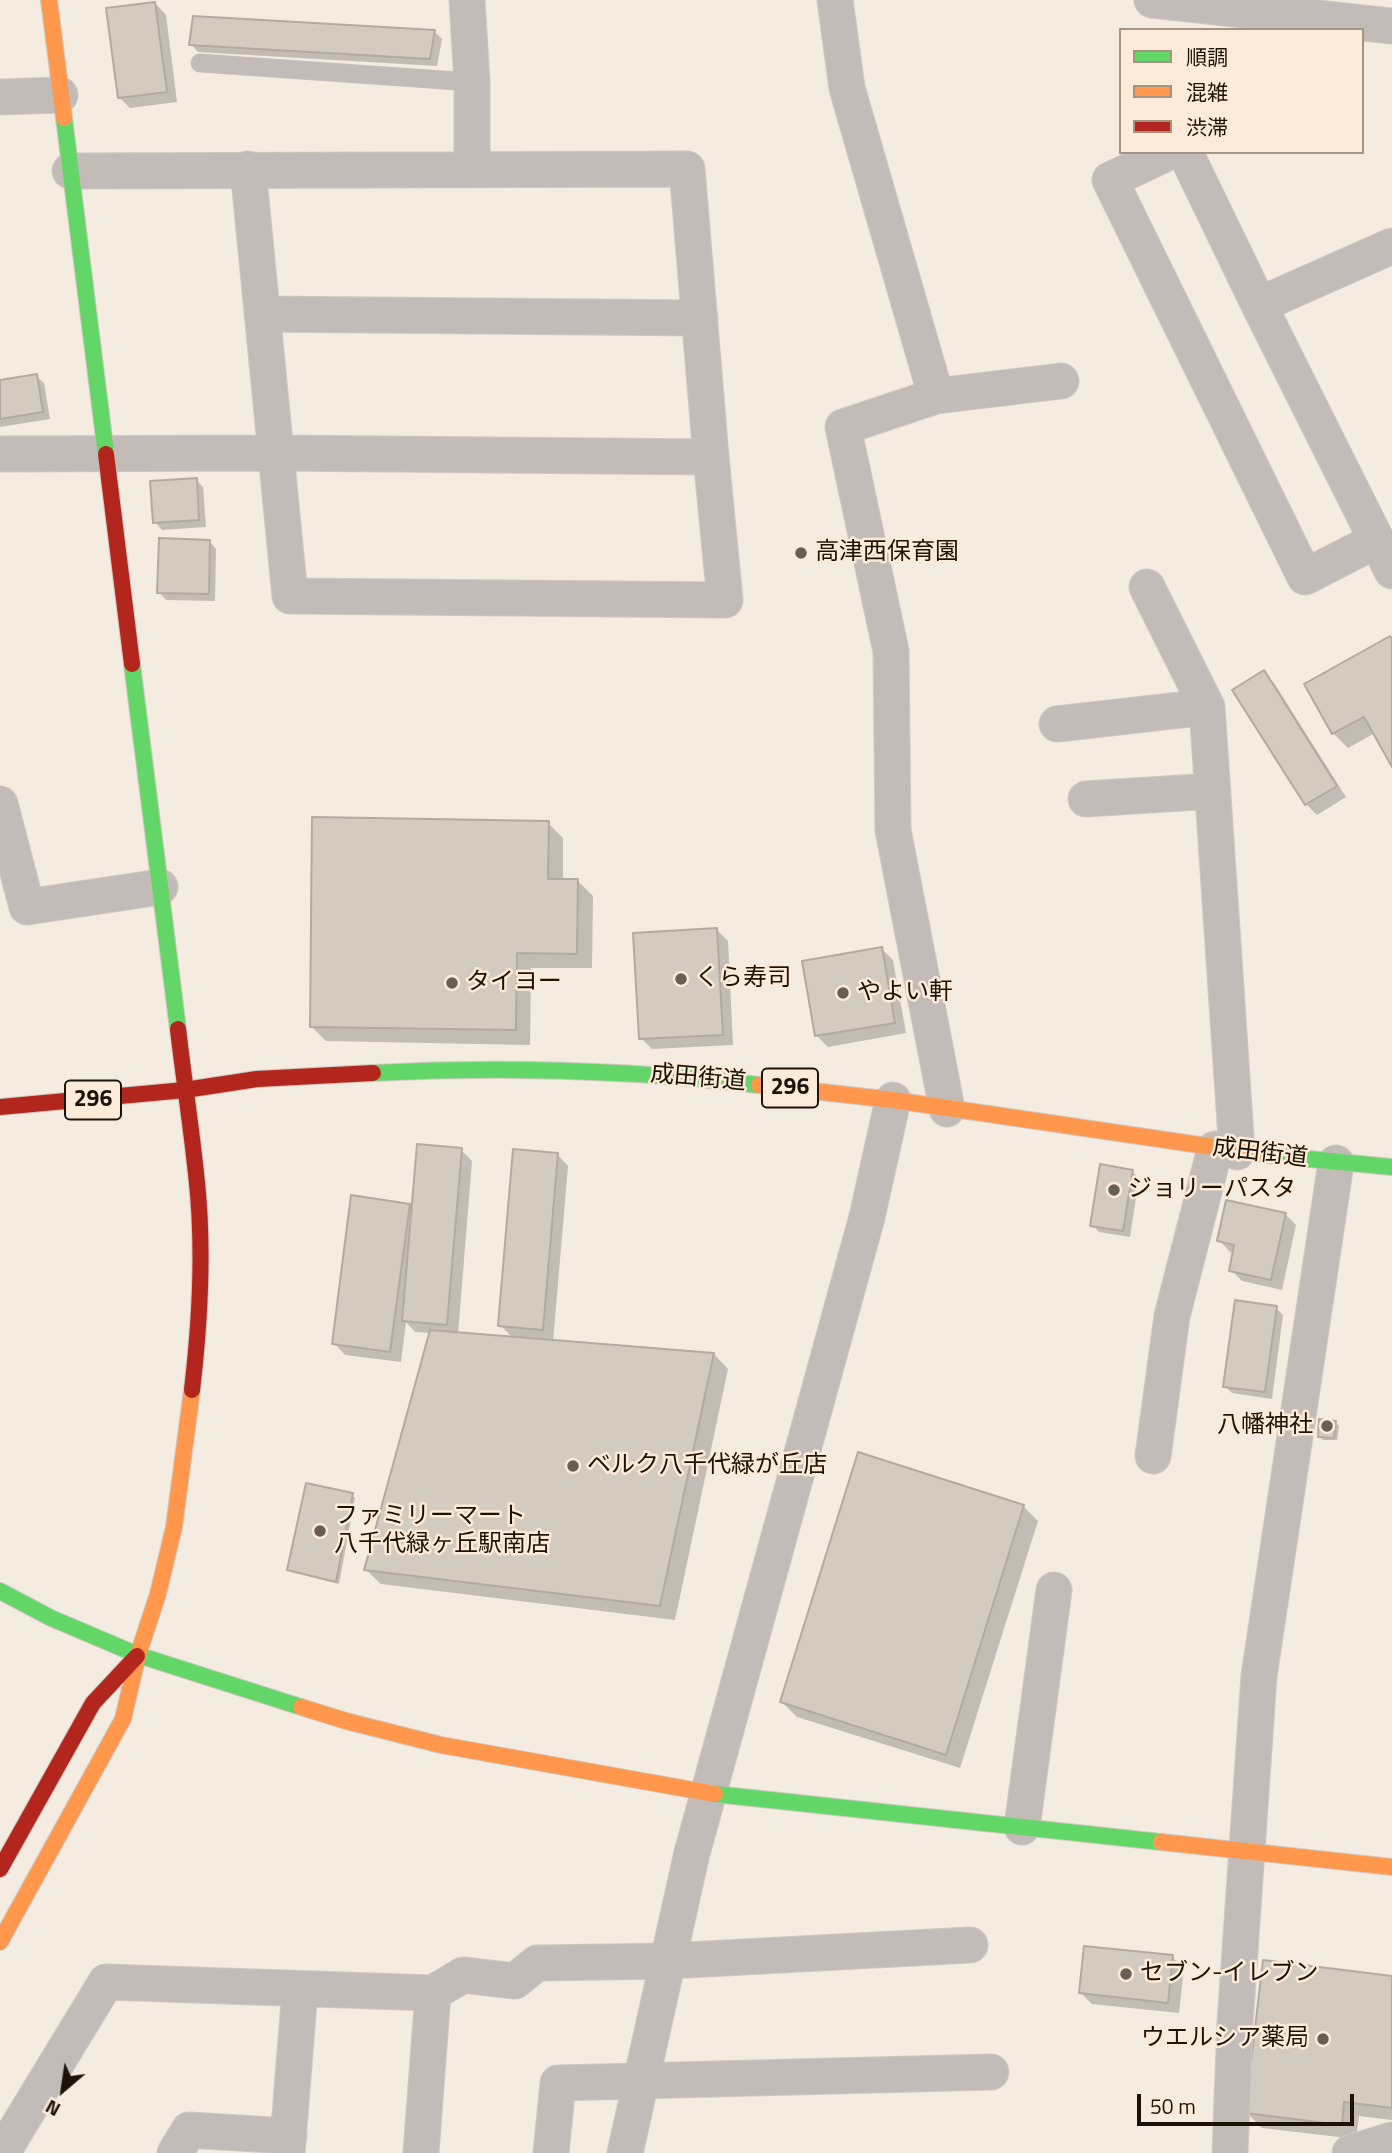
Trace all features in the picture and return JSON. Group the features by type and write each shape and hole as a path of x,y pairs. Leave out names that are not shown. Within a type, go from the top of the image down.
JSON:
{"main road":[{"path":"0,1942 123,1719 174,1527 197,1348 197,1185 49,0"},
{"name":"成田街道","path":"0,1107 185,1090 257,1079 443,1069 583,1070 719,1080 893,1100 1226,1150 1392,1167"},
{"path":"0,1591 51,1618 138,1655 346,1721 441,1745 709,1793 1392,1867"},
{"path":"0,1869 93,1703 138,1655"}],"street":[{"path":"467,0 472,82 472,168"},
{"path":"835,0 847,88 936,396"},
{"path":"1152,0 1392,26"},
{"path":"0,97 60,95"},
{"path":"1165,154 1110,180 1305,577 1384,555 1186,154"},
{"path":"69,171 248,169 472,168 687,169 725,600 290,596 248,169"},
{"path":"1259,305 1392,246"},
{"path":"262,314 700,318"},
{"path":"947,1108 892,830 891,651 843,427 936,396 1061,381"},
{"path":"0,454 275,453 711,457"},
{"path":"1147,587 1207,707 1213,791 1226,1150 1172,1316 1153,1456"},
{"path":"1057,724 1207,707"},
{"path":"1086,799 1213,791"},
{"path":"0,804 27,906 160,887"},
{"path":"625,2153 692,1853 867,1217 893,1100"},
{"path":"1230,2153 1246,1850 1259,1676 1336,1163"},
{"path":"1022,1827 1054,1590"},
{"path":"2,2153 106,1982 433,1993 463,1975 515,1981 537,1963 668,1961 970,1945"},
{"path":"176,2153 189,2130 288,2144 300,1989"},
{"path":"421,2153 433,1993"},
{"path":"551,2153 558,2083 991,2072"},
{"path":"1350,2153 1392,2140"}],"lane":[{"path":"200,63 472,82"}],"building":[{"path":"155,2 167,92 118,98 106,8"},
{"path":"193,16 435,30 430,59 189,45"},
{"path":"37,374 43,412 0,419 0,380"},
{"path":"197,478 199,520 153,523 150,481"},
{"path":"159,538 210,540 209,594 157,593"},
{"path":"1390,636 1392,767 1364,717 1332,734 1304,684"},
{"path":"1264,670 1337,786 1305,805 1232,690"},
{"path":"312,817 549,821 548,879 578,879 577,954 517,953 516,1030 310,1027"},
{"path":"717,928 723,1035 639,1039 633,933"},
{"path":"882,947 895,1023 815,1036 802,961"},
{"path":"417,1144 462,1148 447,1325 402,1321"},
{"path":"513,1149 558,1153 543,1330 498,1326"},
{"path":"1100,1164 1133,1170 1123,1231 1090,1226"},
{"path":"351,1195 410,1204 390,1352 332,1344"},
{"path":"1226,1200 1286,1213 1271,1280 1229,1271 1234,1245 1217,1241"},
{"path":"1235,1300 1277,1306 1265,1392 1223,1387"},
{"path":"430,1330 714,1353 660,1606 364,1570"},
{"path":"1319,1419 1336,1421 1334,1438 1318,1437"},
{"path":"858,1452 1024,1505 946,1755 780,1702"},
{"name":"ファミリーマート 八千代緑ヶ丘駅南店","path":"306,1483 353,1493 336,1582 287,1570"},
{"name":"セブン-イレブン","path":"1084,1946 1173,1955 1168,2003 1079,1993"},
{"name":"ウエルシア薬局","path":"1263,1960 1392,1976 1392,2108 1344,2102 1342,2125 1245,2113"}],"traffic: fast":[{"path":"64,118 106,454"},
{"path":"132,664 178,1029"},
{"path":"373,1073 566,1071 759,1085"},
{"path":"1268,1155 1392,1167"},
{"path":"0,1591 51,1618 138,1655 301,1707"},
{"path":"715,1794 1161,1842"}],"traffic: slow":[{"path":"49,0 64,118"},
{"path":"759,1085 893,1100 1268,1155"},
{"path":"0,1942 123,1719 174,1527 192,1390"},
{"path":"301,1707 441,1745 715,1794"},
{"path":"1161,1842 1392,1867"}],"traffic: jam":[{"path":"106,454 132,664"},
{"path":"178,1029 195,1164 200,1234 199,1313 192,1390"},
{"path":"0,1107 185,1090 257,1079 373,1073"},
{"path":"0,1869 93,1703 137,1656"}],"place":[{"name":"高津西保育園","path":"801,553"},
{"name":"くら寿司","path":"681,979"},
{"name":"タイヨー","path":"452,983"},
{"name":"やよい軒","path":"843,993"},
{"name":"ジョリーパスタ","path":"1114,1190"},
{"name":"八幡神社","path":"1327,1426"},
{"name":"ベルク八千代緑が丘店","path":"573,1466"},
{"name":"ファミリーマート 八千代緑ヶ丘駅南店","path":"320,1531"},
{"name":"セブン-イレブン","path":"1126,1974"},
{"name":"ウエルシア薬局","path":"1323,2039"}]}
